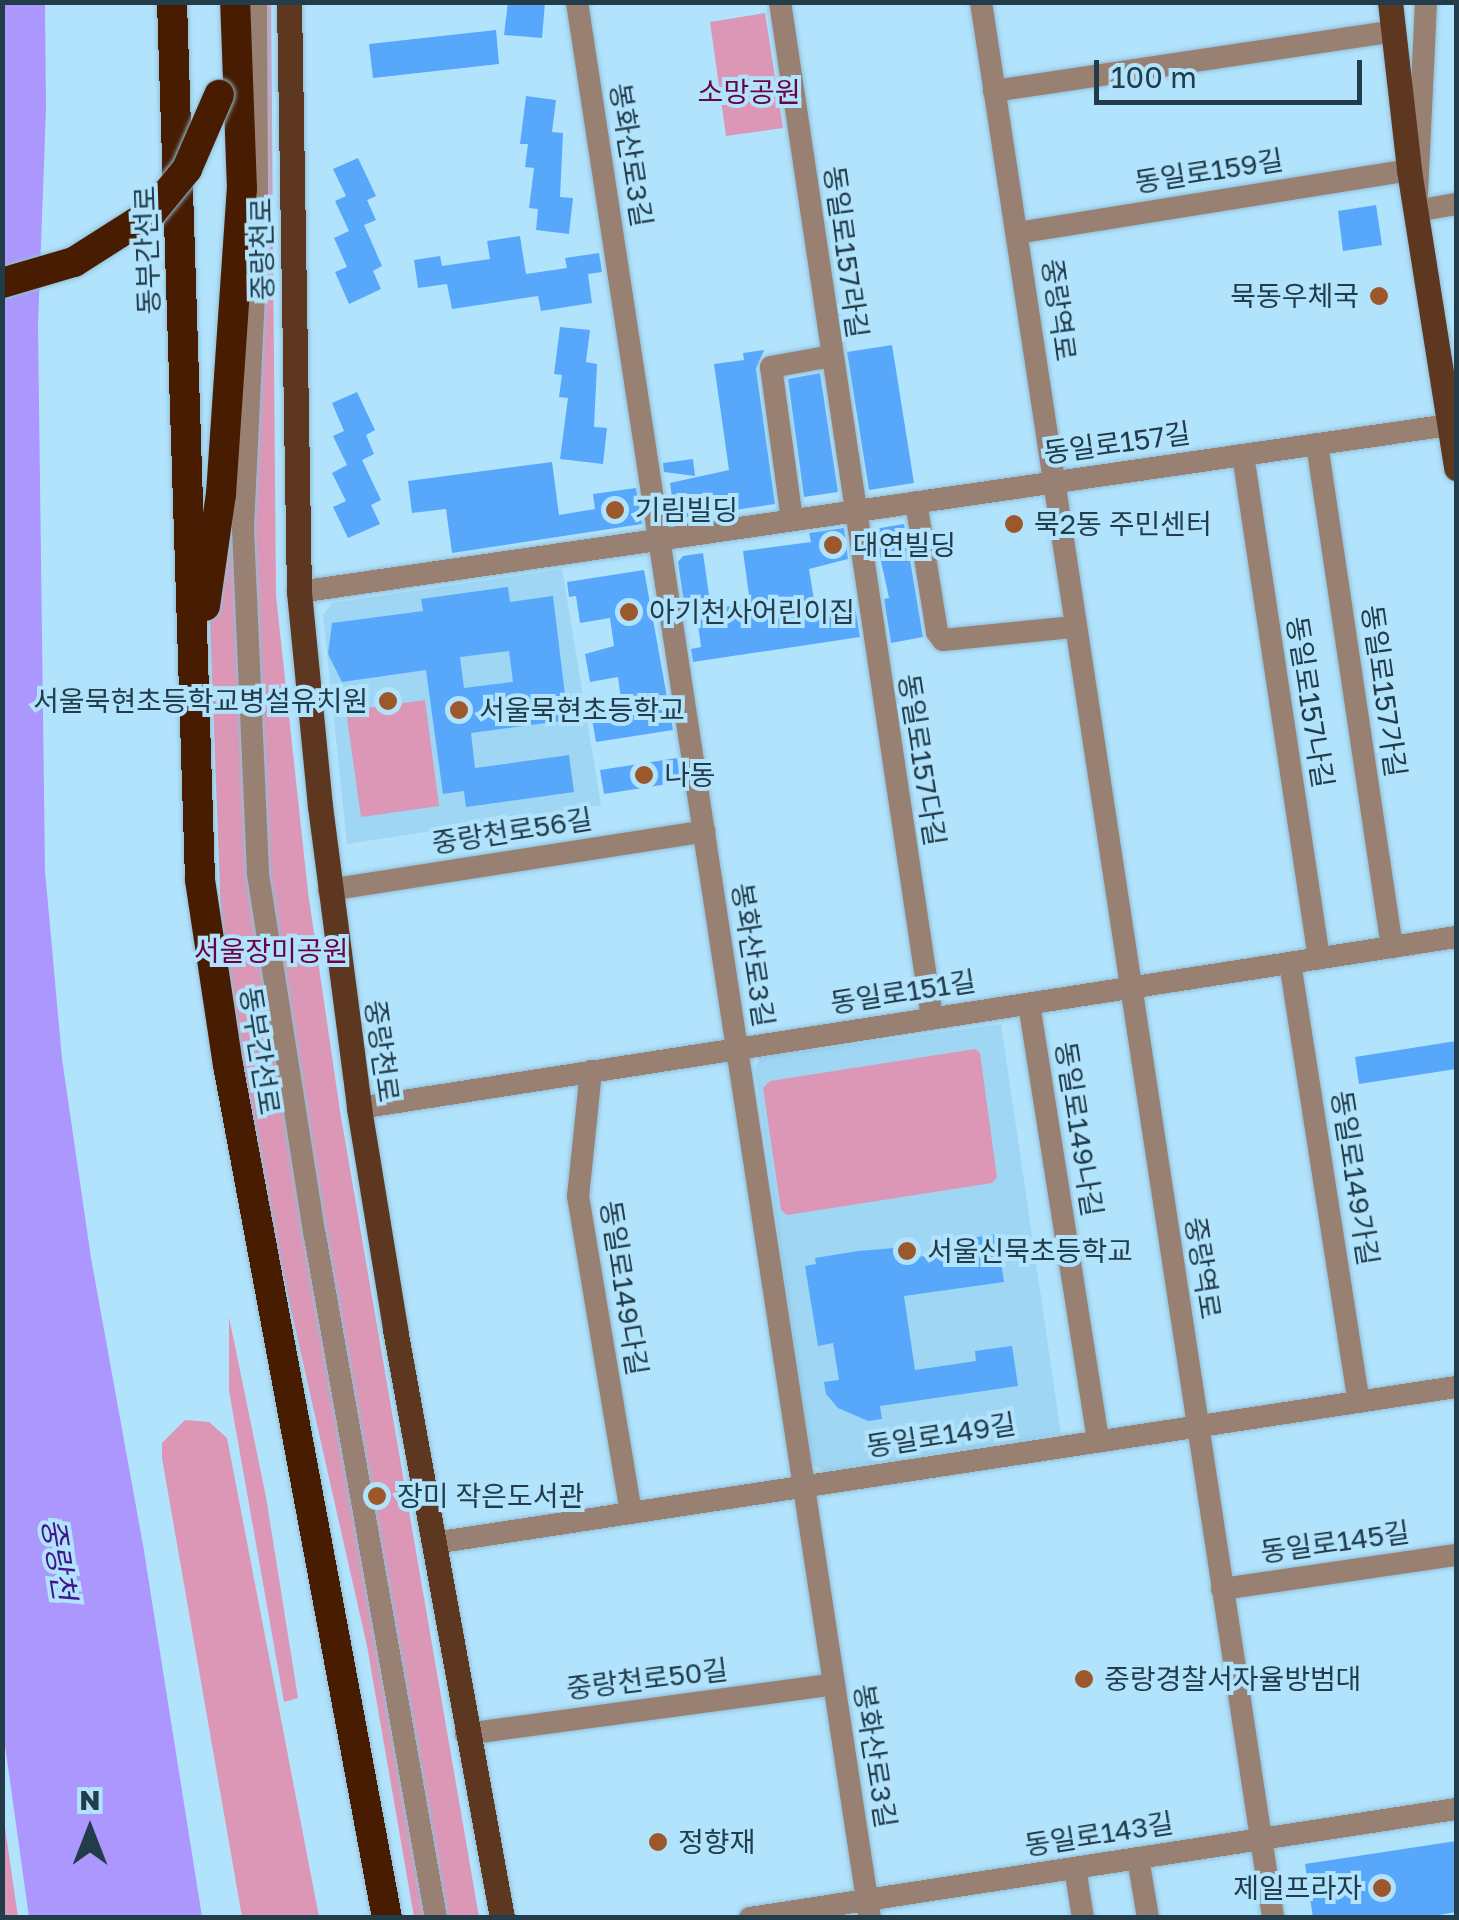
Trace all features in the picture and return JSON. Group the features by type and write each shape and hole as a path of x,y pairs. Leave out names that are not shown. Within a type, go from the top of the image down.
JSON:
{"highway":[{"name":"동부간선로","path":"172,2 200,880 225,1047 387,1918"},
{"path":"194,684 221,494 242,189 234,2"},
{"path":"2,283 82,258 151,212 187,169 219,95 234,2"}],"main road":[{"name":"중랑천로","path":"289,2 298,592 330,890 359,1108 466,1734 502,1918"},
{"path":"1390,2 1409,170 1456,468"}],"street":[{"path":"256,2 257,230 242,529 258,874 315,1236 436,1918"},
{"name":"봉화산로3길","path":"577,2 868,1909"},
{"name":"동일로157라길","path":"780,2 856,511"},
{"name":"중랑역로","path":"981,2 1273,1918"},
{"path":"1426,2 1416,211 1456,204"},
{"path":"994,92 1394,31"},
{"name":"동일로159길","path":"1017,233 1409,170"},
{"path":"792,520 771,368 832,356"},
{"name":"동일로157길","path":"298,592 1450,425"},
{"name":"동일로157가길","path":"1317,444 1392,947"},
{"name":"동일로157나길","path":"1243,455 1319,958"},
{"path":"916,502 937,632 943,640 1074,627"},
{"name":"동일로157다길","path":"856,511 932,1018"},
{"name":"중랑천로56길","path":"330,890 704,831"},
{"name":"동일로151길","path":"359,1108 1456,937"},
{"name":"동일로149가길","path":"1290,963 1359,1402"},
{"name":"동일로149나길","path":"1029,1004 1098,1442"},
{"name":"동일로149다길","path":"591,1071 578,1196 630,1513"},
{"name":"동일로149길","path":"434,1542 1456,1387"},
{"name":"동일로145길","path":"1222,1589 1456,1555"},
{"name":"중랑천로50길","path":"466,1734 834,1684"},
{"name":"동일로143길","path":"750,1918 868,1909 1075,1868 1456,1809"},
{"path":"1138,1858 1148,1918"},
{"path":"1075,1868 1084,1918"}],"shaded area":[{"name":"서울묵현초등학교","path":"562,569 601,805 347,844 323,615 332,603"},
{"name":"서울신묵초등학교","path":"1001,1024 1061,1434 824,1471 811,1464 755,1068 760,1057"}],"green space":[{"name":"서울장미공원","path":"247,3 271,3 276,596 308,892 340,1111 479,1917 414,1917 367,1646 261,1177 221,917 210,623 227,494"},
{"name":"소망공원","path":"765,13 783,128 726,136 710,22"},
{"path":"425,700 439,806 361,817 346,711"},
{"path":"975,1049 980,1053 997,1178 992,1183 787,1215 781,1210 763,1088 770,1081"},
{"path":"229,1317 266,1497 298,1698 284,1702 229,1391"},
{"path":"185,1420 209,1422 227,1438 319,1917 242,1917 162,1458 162,1443"},
{"path":"3,1814 18,1917 3,1917"}],"water":[{"name":"중랑천","path":"2,3 45,3 46,109 38,325 45,871 62,1059 91,1258 143,1545 202,1917 29,1917 3,1731"}],"building":[{"path":"508,2 545,2 542,38 504,35"},
{"path":"496,30 499,64 373,78 369,44"},
{"path":"526,96 556,100 552,132 563,133 560,197 573,198 569,234 536,230 538,209 529,208 534,168 525,167 528,144 520,144"},
{"path":"358,158 376,196 367,200 376,220 364,225 382,266 373,271 381,289 349,304 335,272 347,267 334,238 349,231 335,201 346,196 333,169"},
{"path":"1376,205 1382,245 1343,251 1338,211"},
{"path":"520,236 526,274 567,268 565,258 599,253 602,272 588,274 592,303 541,311 538,296 452,309 447,284 418,288 414,260 440,256 442,266 490,259 487,241"},
{"path":"560,327 590,330 586,362 597,364 594,427 607,428 603,464 560,459 568,398 559,397 562,375 554,374"},
{"path":"892,345 914,483 869,490 847,352"},
{"path":"764,350 756,369 775,504 675,519 670,483 729,470 714,364 744,360 743,353"},
{"path":"820,373 838,492 804,497 788,379"},
{"path":"357,392 375,430 366,435 374,454 362,460 381,500 371,505 380,524 348,538 333,507 346,501 332,473 347,465 333,436 344,431 332,403"},
{"path":"693,459 695,476 664,472 663,463"},
{"path":"552,462 559,515 595,509 593,494 636,488 642,524 452,553 446,509 412,513 408,481"},
{"path":"904,524 923,637 891,643 884,599 889,598 874,529"},
{"path":"844,528 848,559 809,569 815,606 854,600 860,637 693,662 691,649 701,647 696,609 685,610 678,562 683,556 703,553 711,609 750,603 743,551 811,542 809,533"},
{"path":"644,570 673,730 596,742 592,719 623,714 618,677 590,682 585,654 614,646 610,618 580,623 576,596 569,597 567,582"},
{"path":"508,587 510,602 553,596 568,720 471,733 475,768 569,755 574,792 466,807 464,791 443,794 426,670 342,682 328,654 332,623 423,611 421,599","holes":["509,651 513,682 464,688 460,657"]},
{"name":"나동","path":"677,758 681,782 604,794 600,770"},
{"path":"1456,1041 1456,1069 1359,1084 1355,1057"},
{"path":"997,1234 1004,1282 904,1296 915,1370 976,1361 975,1351 1012,1346 1018,1386 880,1406 882,1419 868,1421 838,1408 826,1394 824,1382 839,1380 833,1343 818,1346 805,1266 816,1264 815,1258 858,1251 895,1248 897,1260 961,1251 959,1240"},
{"name":"제일프라자","path":"1456,1841 1456,1912 1423,1918 1313,1918 1305,1864"}],"place":[{"name":"묵동우체국","path":"1379,296"},
{"name":"기림빌딩","path":"615,510"},
{"name":"묵2동 주민센터","path":"1014,524"},
{"name":"대연빌딩","path":"833,545"},
{"name":"아기천사어린이집","path":"629,612"},
{"name":"서울묵현초등학교병설유치원","path":"388,701"},
{"name":"서울묵현초등학교","path":"459,710"},
{"name":"나동","path":"644,775"},
{"name":"서울신묵초등학교","path":"907,1251"},
{"name":"장미 작은도서관","path":"377,1496"},
{"name":"중랑경찰서자율방범대","path":"1084,1679"},
{"name":"정향재","path":"658,1842"},
{"name":"제일프라자","path":"1382,1888"}]}
